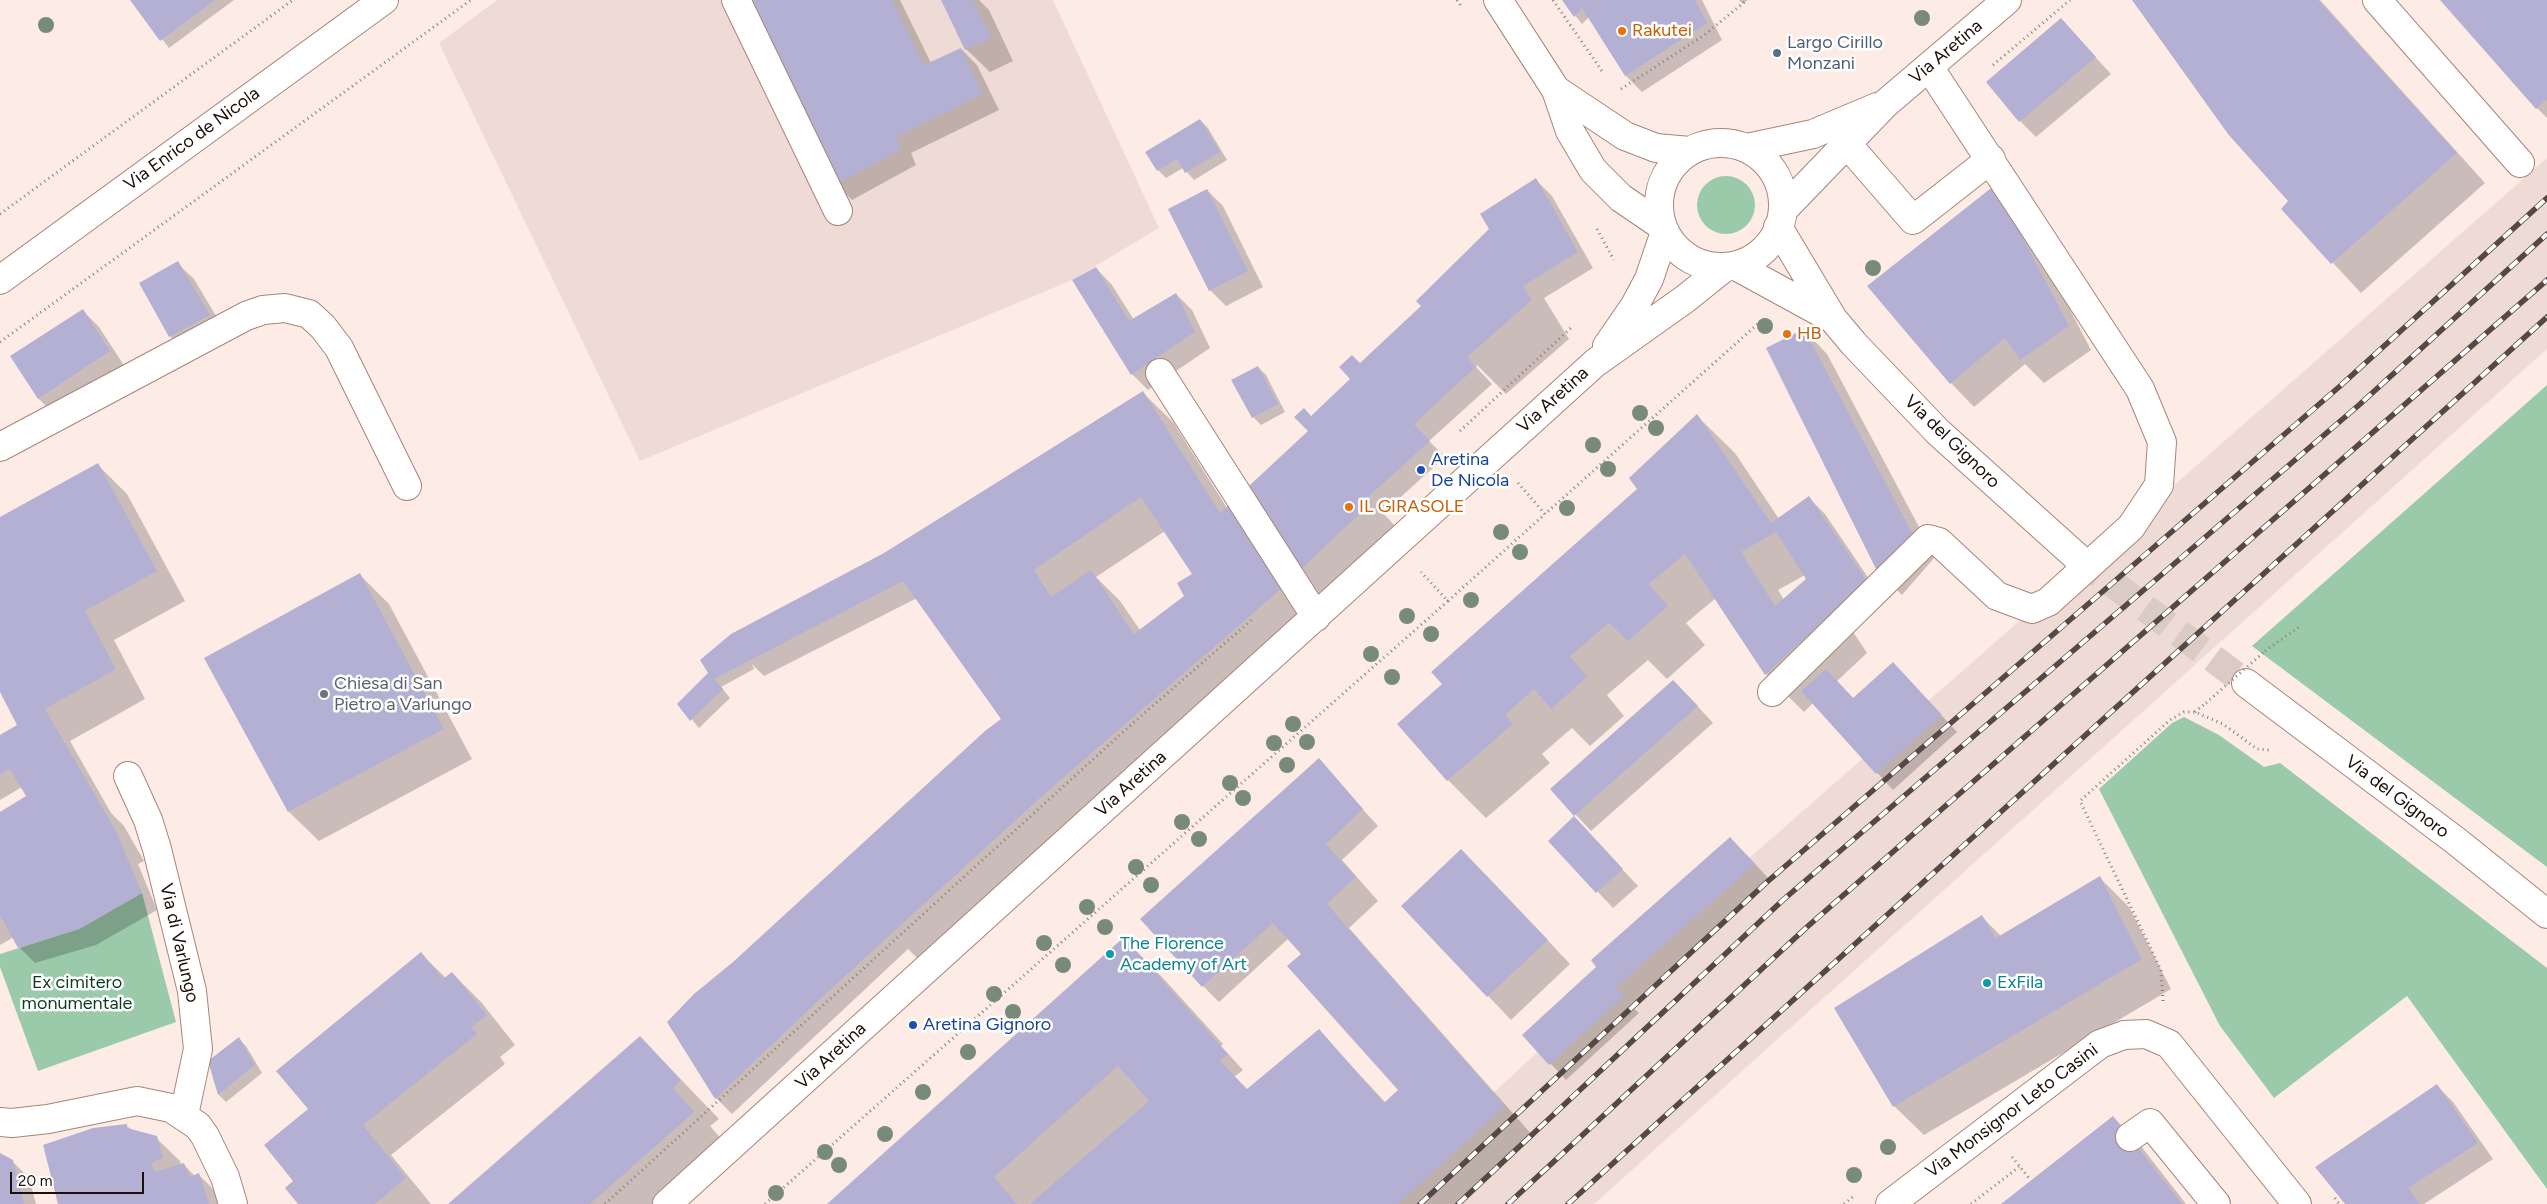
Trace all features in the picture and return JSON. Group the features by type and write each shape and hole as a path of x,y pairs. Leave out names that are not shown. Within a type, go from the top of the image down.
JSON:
{"street":[{"name":"Via Enrico de Nicola","path":"0,280 384,0"},
{"path":"736,0 838,211"},
{"path":"1498,0 1556,90 1570,131 1593,170 1621,198 1663,229 1683,255 1696,262 1730,266"},
{"name":"Via Aretina","path":"1780,218 1885,104 2007,0"},
{"path":"2377,0 2520,163"},
{"path":"1772,692 1928,539 1938,542 1997,596 2032,609 2048,602 2131,527 2159,485 2162,442 2140,389 1929,67"},
{"path":"1556,90 1625,136 1656,148 1690,151"},
{"name":"Via Aretina","path":"1746,148 1813,134 1885,104"},
{"name":"Via Aretina","path":"667,1204 1316,618 1446,496 1595,363 1730,266 1758,255 1770,243 1780,218 1782,194 1770,167 1746,148 1728,143 1708,144 1690,151 1676,162 1666,176 1660,192 1658,210 1663,229 1649,279 1634,306 1595,363"},
{"path":"1848,145 1913,220 1991,159"},
{"name":"Via del Gignoro","path":"1780,218 1833,319 1938,432 2078,558"},
{"name":"Via del Gignoro","path":"1730,266 1833,319"},
{"path":"0,447 246,316 263,310 285,308 309,314 324,326 339,348 407,486"},
{"path":"1160,373 1316,618"},
{"name":"Via del Gignoro","path":"2246,683 2456,842 2547,914"},
{"name":"Via di Varlungo","path":"128,776 148,820 157,849 192,991 198,1049 184,1115"},
{"name":"Via Monsignor Leto Casini","path":"1890,1204 2100,1044 2124,1035 2146,1034 2169,1044"},
{"path":"2169,1044 2297,1204"},
{"path":"0,1122 12,1124 48,1119 137,1101 171,1108 198,1126 205,1136 225,1177 233,1204"},
{"path":"2130,1137 2150,1124 2216,1204"}],"path":[{"path":"0,214 293,0"},
{"path":"0,342 471,0"},
{"path":"1553,0 1606,77"},
{"path":"1616,92 1703,36 1747,0"},
{"path":"1596,226 1615,257 1614,265"},
{"path":"765,1204 1448,602 1762,320"},
{"path":"1453,438 1576,324"},
{"path":"1516,480 1545,514"},
{"path":"1420,571 1448,602"},
{"path":"605,1204 1133,723 1293,584"},
{"path":"2195,712 2264,652 2302,625"},
{"path":"2169,1044 2161,970 2080,801 2170,720 2184,712 2195,712 2223,724 2257,750"},
{"path":"1971,1204 2019,1167"}],"shaded area":[{"path":"497,0 1053,0 1159,228 1072,280 640,461 439,43"},
{"path":"2547,158 2547,349 1594,1204 1374,1204 1690,910"}],"green space":[{"path":"1720,176 1732,176 1747,184 1755,199 1755,211 1747,226 1732,234 1720,234 1705,226 1697,211 1697,199 1705,184"},
{"path":"2547,385 2547,867 2252,646"},
{"path":"2184,717 2219,735 2264,767 2280,763 2547,968 2547,1189 2407,996 2274,1098 2220,1026 2099,789 2172,723"},
{"name":"Ex cimitero monumentale","path":"142,893 176,1022 38,1071 0,967 0,954 79,929"}],"building":[{"path":"130,0 215,0 160,41"},
{"path":"744,0 892,0 924,65 961,48 983,94 896,137 901,149 835,185"},
{"path":"941,0 973,0 991,38 965,50"},
{"path":"1562,0 1695,0 1707,23 1625,76 1582,8 1574,17"},
{"path":"2132,0 2318,0 2457,153 2331,264 2281,209 2288,201 2228,134"},
{"path":"2440,0 2547,0 2547,99 2536,109"},
{"path":"2061,18 2096,57 2019,122 1986,82"},
{"path":"1200,119 1220,152 1185,173 1177,159 1157,171 1145,152"},
{"path":"1536,178 1578,252 1523,286 1532,300 1467,357 1476,367 1414,424 1430,441 1368,497 1372,502 1273,596 1041,797 820,999 715,1099 667,1022 694,994 733,962 985,731 1001,719 903,581 714,679 723,689 690,721 677,704 708,673 700,660 731,634 884,553 1143,391 1220,513 1308,431 1294,417 1304,408 1311,416 1350,379 1339,367 1352,355 1360,363 1421,306 1416,301 1489,229 1480,214","holes":["1141,497 1192,574 1177,583 1184,596 1134,634 1091,570 1051,597 1034,570"]},
{"path":"1995,185 2069,326 2020,360 2005,338 1950,384 1867,286"},
{"path":"1207,189 1248,271 1209,291 1168,209"},
{"path":"178,261 210,315 169,337 139,283"},
{"path":"1096,267 1129,321 1176,293 1195,332 1131,375 1072,280"},
{"path":"83,309 110,351 38,399 10,356"},
{"path":"1804,329 1912,533 1878,573 1766,348"},
{"path":"1258,366 1278,404 1252,418 1231,380"},
{"path":"1697,414 1771,523 1809,496 1869,584 1830,615 1765,675 1685,554 1649,584 1668,606 1628,641 1609,623 1570,656 1587,677 1551,709 1534,689 1505,715 1513,724 1447,781 1397,724 1442,684 1431,672 1637,489 1629,478","holes":["1776,532 1806,579 1775,606 1741,552"]},
{"path":"98,463 157,571 85,611 116,669 45,709 116,831 142,893 79,929 18,948 0,915 0,812 26,796 10,769 0,775 0,735 17,725 0,692 0,517"},
{"name":"Chiesa di San Pietro a Varlungo","path":"360,573 444,729 288,812 204,658"},
{"path":"1893,662 1942,715 1876,774 1801,691 1826,669 1853,698"},
{"path":"1673,680 1698,706 1574,816 1550,789"},
{"path":"1319,758 1363,809 1326,844 1356,877 1327,904 1505,1106 1398,1204 1030,1204 1149,1101 1118,1066 994,1177 1017,1204 827,1204 1124,937 1228,1054 1220,1061 1247,1089 1319,1029 1384,1103 1398,1090 1287,966 1301,954 1273,923 1202,987 1140,919"},
{"path":"1574,816 1623,869 1596,893 1548,841"},
{"path":"1730,837 1755,864 1615,988 1624,996 1549,1065 1522,1035 1596,967 1591,960"},
{"path":"1461,849 1548,940 1487,997 1401,906"},
{"name":"ExFila","path":"2100,876 2142,959 1893,1107 1834,1008 1982,915 1996,938"},
{"path":"421,952 443,979 452,972 487,1015 471,1027 477,1034 363,1125 406,1178 375,1204 298,1204 285,1188 293,1181 264,1145 308,1109 276,1071"},
{"path":"640,1036 681,1080 673,1088 694,1112 590,1204 448,1204"},
{"path":"239,1037 255,1065 218,1095 208,1061"},
{"path":"2437,1084 2478,1143 2408,1188 2420,1204 2345,1204 2315,1167"},
{"path":"2113,1116 2182,1204 2001,1204"},
{"path":"127,1124 127,1128 157,1136 163,1158 151,1163 155,1172 184,1163 190,1177 199,1173 209,1204 58,1204 43,1145 93,1128"},
{"path":"0,1153 13,1160 24,1204 0,1204"}],"tunnel":[{"path":"2078,558 2246,683"}],"railway":[{"path":"1420,1204 1767,882 2339,387 2547,198"},
{"path":"1458,1204 1783,900 2359,405 2547,234"},
{"path":"1508,1204 1807,927 2547,280"},
{"path":"1568,1204 2547,317"}],"place":[{"name":"Rakutei","path":"1622,31"},
{"name":"Largo Cirillo Monzani","path":"1777,53"},
{"name":"HB","path":"1787,334"},
{"name":"Aretina De Nicola","path":"1421,470"},
{"name":"IL GIRASOLE","path":"1349,507"},
{"name":"Chiesa di San Pietro a Varlungo","path":"324,694"},
{"name":"The Florence Academy of Art","path":"1110,954"},
{"name":"ExFila","path":"1987,983"},
{"name":"Aretina Gignoro","path":"913,1025"}]}
